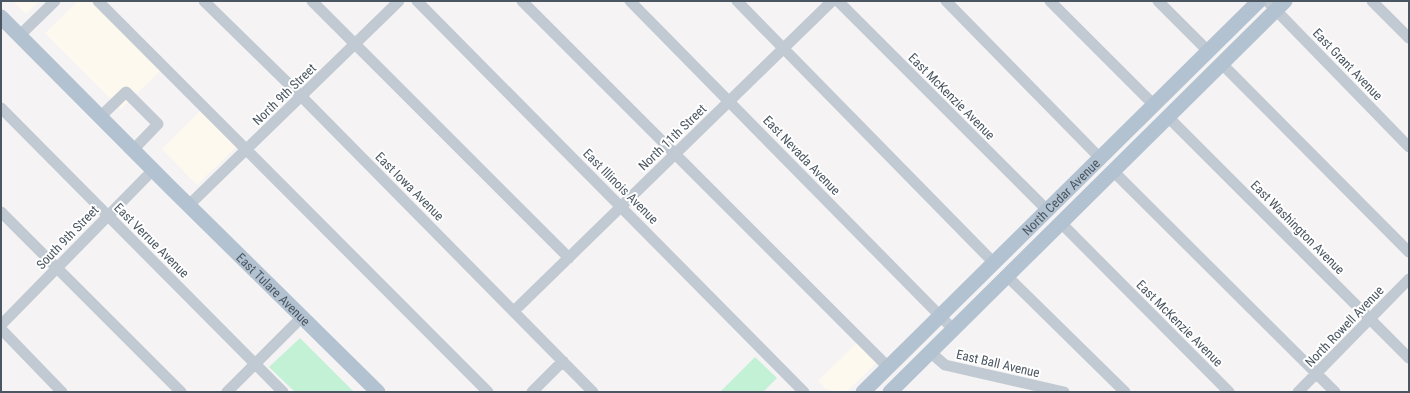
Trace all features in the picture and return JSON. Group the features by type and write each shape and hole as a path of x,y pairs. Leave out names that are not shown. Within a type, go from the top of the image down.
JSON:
{"main road":[{"name":"North Cedar Avenue","path":"863,392 1259,1"},
{"name":"North Cedar Avenue","path":"890,392 1222,64 1276,4"},
{"name":"East Tulare Avenue","path":"1,17 169,186 378,392"},
{"path":"1061,223 1059,217 1061,208 1093,176 1100,158"},
{"path":"1007,276 1009,263 1045,226 1048,220 1047,210"}],"street":[{"path":"19,36 55,1"},
{"path":"98,1 488,392"},
{"name":"East Iowa Avenue","path":"204,1 301,96 593,392"},
{"path":"312,1 569,258"},
{"name":"North 9th Street","path":"189,205 399,1"},
{"name":"East Illinois Avenue","path":"417,1 804,392"},
{"path":"522,1 888,367"},
{"name":"East Nevada Avenue","path":"630,1 953,329"},
{"path":"738,1 994,263"},
{"name":"North 11th Street","path":"514,311 832,1"},
{"name":"East McKenzie Avenue","path":"838,1 1047,210"},
{"path":"946,1 1100,158"},
{"path":"1050,1 1154,105"},
{"path":"1158,1 1208,51"},
{"path":"1372,1 1409,38"},
{"name":"East Grant Avenue","path":"1276,4 1409,147"},
{"path":"1222,64 1409,252"},
{"path":"100,117 126,92 158,124 133,150"},
{"name":"East Verrue Avenue","path":"1,108 283,392"},
{"name":"East Washington Avenue","path":"1168,118 1409,358"},
{"name":"South 9th Street","path":"1,325 153,170"},
{"path":"1113,171 1335,392"},
{"path":"1,212 181,392"},
{"name":"East McKenzie Avenue","path":"1061,223 1229,392"},
{"path":"1007,276 1125,392"},
{"name":"North Rowell Avenue","path":"1298,392 1409,279"},
{"path":"227,392 302,317"},
{"path":"1,329 62,392"},
{"name":"East Ball Avenue","path":"930,352 945,366 1064,392"},
{"path":"532,392 563,361"}],"shaded area":[{"path":"13,1 39,1 26,14"},
{"path":"78,1 94,1 162,69 121,109 45,33"},
{"path":"202,109 238,145 197,185 162,149"},
{"path":"858,342 877,362 846,392 826,389 818,381"}],"green space":[{"path":"300,338 354,392 295,392 269,367"},
{"path":"755,357 777,378 763,392 720,392"}]}
